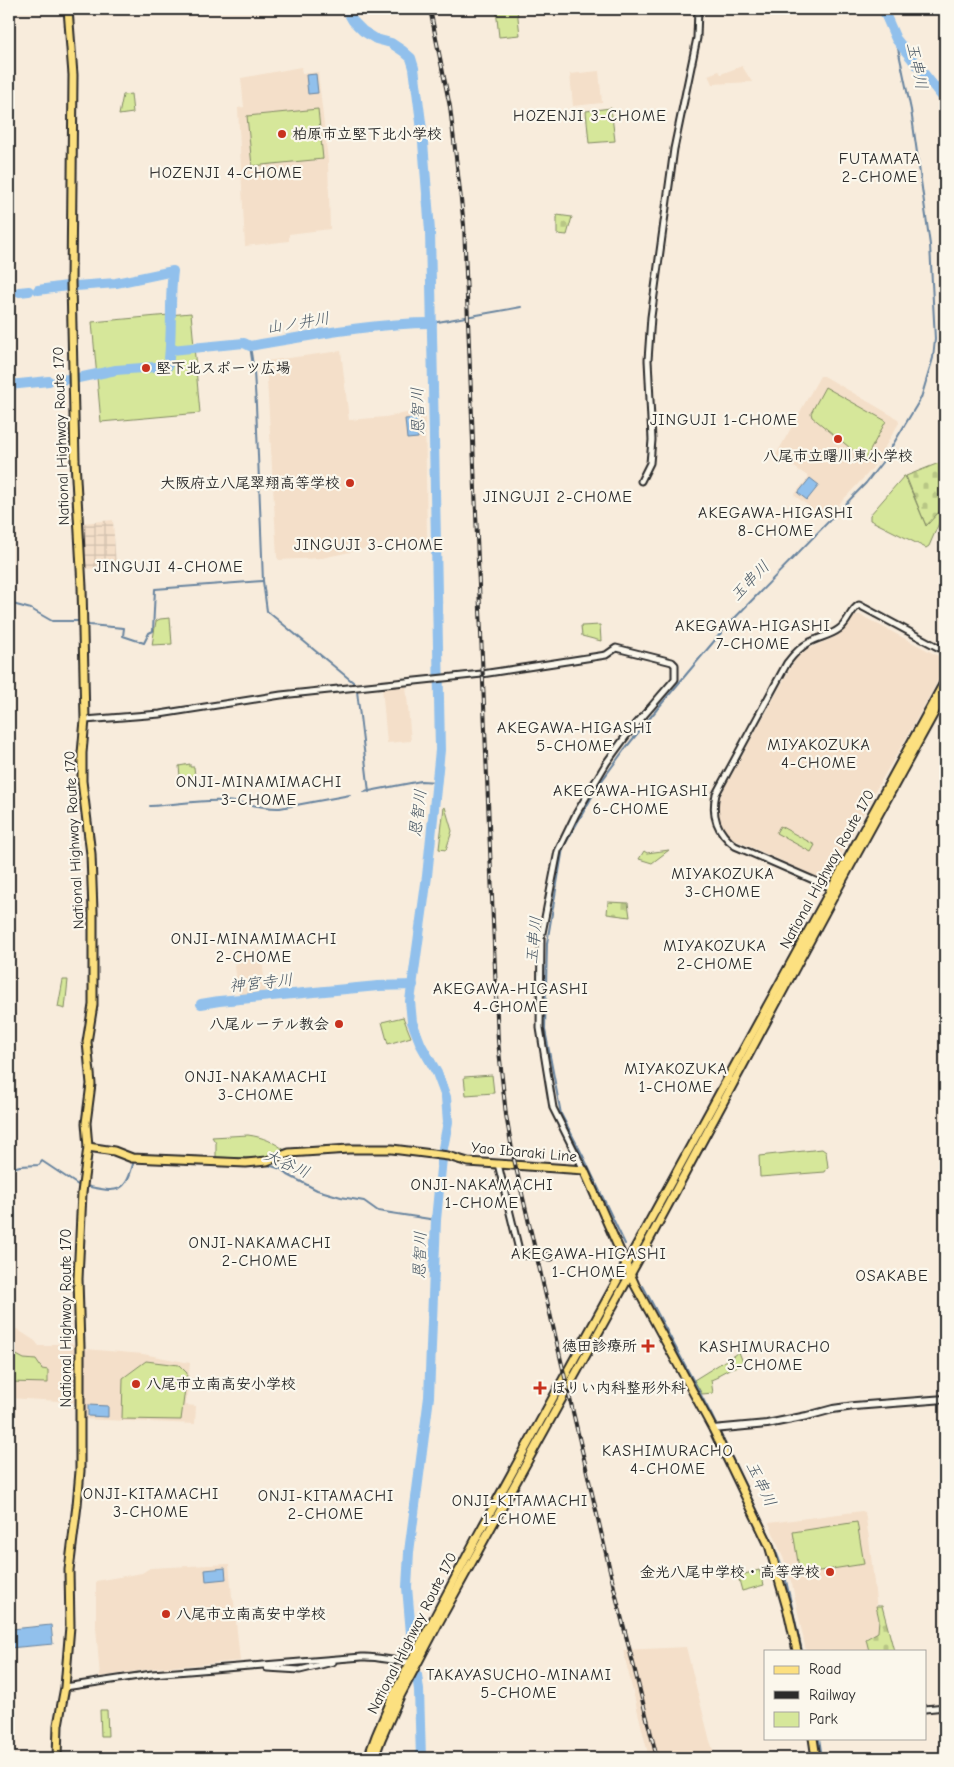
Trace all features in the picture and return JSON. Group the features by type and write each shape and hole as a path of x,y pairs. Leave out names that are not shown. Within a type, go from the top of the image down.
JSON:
{"main road":[{"name":"National Highway Route 170","path":"57,1758 58,1725 65,1687 70,1626 69,1570 80,1462 78,1279 82,1193 88,1148 86,1133 91,1084 87,1042 93,1005 91,854 82,781 85,720 82,587 74,450 71,283 73,75 68,9"},
{"name":"National Highway Route 170","path":"374,1758 381,1738 409,1680 411,1663 721,1109 834,889 945,680"},
{"name":"National Highway Route 170","path":"368,1758 376,1736 411,1663 478,1536 626,1263 945,693"},
{"name":"Yao Ibaraki Line","path":"88,1148 101,1148 132,1158 231,1163 267,1161 289,1153 392,1148 448,1156 468,1162 584,1170 630,1273 713,1429 774,1558 796,1650"},
{"path":"713,1429 767,1424 854,1406 945,1399"},
{"path":"813,1740 816,1758"}],"street":[{"path":"641,481 650,463 652,440 648,360 650,316 674,149 697,38 698,9"},
{"path":"834,889 735,846 727,839 715,822 713,811 716,794 793,655 811,642 841,628 855,607 859,606 945,651"},
{"path":"85,720 160,714 281,695 482,674 606,654 616,648 672,662 675,666 674,679 621,743 576,814 567,832 558,851 541,938 540,1028 553,1108 584,1170"},
{"path":"498,1164 518,1250 522,1255 550,1257"},
{"path":"65,1687 200,1669 300,1670 348,1658 371,1656 411,1663"},
{"path":"926,1709 945,1707"}],"shaded area":[{"path":"742,66 752,82 712,84 708,75 719,71 721,74"},
{"name":"柏原市立堅下北小学校","path":"301,67 302,74 318,72 328,161 330,229 289,234 289,241 245,246 238,108 244,107 241,78"},
{"path":"599,71 602,103 573,106 570,74"},
{"name":"大阪府立八尾翠翔高等学校","path":"341,351 349,420 425,411 427,539 424,542 377,544 369,548 322,558 279,560 277,557 266,361"},
{"name":"八尾市立曙川東小学校","path":"820,376 824,376 898,419 899,423 872,469 827,517 823,517 794,495 809,477 776,455"},
{"path":"113,520 116,567 85,569 82,523"},
{"path":"854,615 860,615 944,659 945,668 875,791 829,877 822,879 729,837 720,824 717,808 720,796 796,658 808,649 835,637 846,628"},
{"path":"406,685 411,741 387,743 382,687"},
{"path":"261,950 266,995 242,998 239,995 233,953"},
{"path":"9,1324 35,1341 39,1346 51,1346 52,1344 77,1345 76,1402 9,1398"},
{"name":"八尾市立南高安小学校","path":"86,1349 143,1354 190,1363 186,1405 196,1406 195,1424 82,1419 83,1351"},
{"name":"金光八尾中学校・高等学校","path":"865,1512 878,1619 878,1632 866,1638 869,1650 806,1650 792,1584 769,1523"},
{"name":"八尾市立南高安中学校","path":"229,1564 240,1661 156,1668 100,1677 96,1627 96,1581 142,1573 150,1568"},
{"path":"686,1647 716,1758 649,1758 623,1650"}],"green space":[{"path":"496,9 517,9 520,35 499,37"},
{"path":"131,94 133,113 119,115 123,95"},
{"path":"611,108 615,141 589,143 586,111"},
{"path":"318,109 323,159 252,166 247,116"},
{"path":"557,215 572,217 567,235 557,234"},
{"name":"堅下北スポーツ広場","path":"191,313 200,413 101,422 92,322"},
{"path":"825,387 886,421 865,460 812,417 811,413"},
{"path":"944,461 945,507 926,526 906,476"},
{"path":"904,476 926,526 939,512 943,514 929,546 926,548 870,520 870,515"},
{"path":"170,618 172,644 152,645 156,621"},
{"path":"600,625 601,641 582,636 581,626"},
{"path":"190,764 190,767 194,767 195,776 180,777 179,766"},
{"path":"444,807 452,831 446,850 439,849"},
{"path":"780,826 815,845 811,852 776,833"},
{"path":"669,850 652,863 639,859 644,851 647,853"},
{"path":"608,902 628,903 630,917 607,914"},
{"path":"63,980 68,980 65,1009 58,1007"},
{"path":"403,1017 411,1037 388,1044 382,1022"},
{"path":"492,1075 494,1093 466,1095 464,1077"},
{"path":"248,1135 268,1140 286,1151 260,1157 216,1157 216,1143 212,1137"},
{"path":"822,1149 826,1152 828,1167 825,1172 760,1177 759,1156"},
{"path":"9,1351 24,1359 36,1360 42,1369 48,1370 48,1383 9,1382"},
{"path":"739,1352 744,1365 731,1368 718,1375 718,1377 711,1380 713,1393 702,1394 694,1380"},
{"path":"146,1361 179,1365 187,1373 181,1420 122,1419 123,1378"},
{"path":"857,1522 864,1564 800,1574 793,1532"},
{"path":"759,1570 764,1585 742,1591 738,1576"},
{"path":"876,1606 882,1606 894,1650 869,1650 866,1639 878,1632 879,1619"},
{"path":"100,1710 107,1710 108,1736 101,1736"}],"water":[{"path":"316,74 318,93 308,94 306,75"},
{"path":"417,418 418,438 407,439 405,419"},
{"path":"810,478 819,485 807,500 798,493"},
{"path":"88,1405 108,1406 108,1417 88,1416"},
{"path":"225,1568 226,1579 206,1581 205,1570"},
{"path":"51,1625 53,1644 9,1648 9,1639 13,1638 12,1629"}],"waterway":[{"name":"恩智川","path":"346,9 353,21 363,31 376,39 391,43 411,58 422,130 430,231 440,750 427,876 410,1001 412,1022 421,1045 437,1073 446,1097 448,1122 443,1148 436,1220 429,1397 409,1552 407,1587 412,1645"},
{"path":"883,9 896,39 945,100"},
{"name":"玉串川","path":"625,1244 561,1114 545,1030 547,943 563,848 598,786 624,750 726,627 866,483 883,461 921,398 933,358 935,339 930,245 911,110 896,39"},
{"name":"山ノ井川","path":"76,286 116,283 173,271 168,366 116,370 78,378"},
{"name":"山ノ井川","path":"38,290 67,286"},
{"name":"山ノ井川","path":"19,292 29,291"},
{"path":"432,323 521,307"},
{"name":"山ノ井川","path":"171,350 244,343 250,346 318,334 387,325 432,323"},
{"path":"250,346 254,372 263,581 267,611 353,682 357,691 369,792"},
{"name":"山ノ井川","path":"58,380 70,379"},
{"name":"山ノ井川","path":"9,385 49,381"},
{"path":"84,623 124,628 123,636 144,643 149,633 153,631 155,589 263,581"},
{"path":"9,603 31,609 52,621 80,621"},
{"path":"364,792 421,781 438,782"},
{"path":"150,806 216,801 280,808 350,795"},
{"name":"神宮寺川","path":"201,1004 378,986 413,985"},
{"name":"大谷川","path":"86,1186 106,1190 119,1188 128,1179 134,1160"},
{"name":"大谷川","path":"9,1169 20,1166 39,1165 42,1161 78,1185"},
{"name":"大谷川","path":"265,1164 281,1169 288,1175 317,1190 364,1201 378,1211 436,1220"},
{"name":"玉串川","path":"643,1286 711,1414 771,1539 784,1572 802,1650"},
{"name":"恩智川","path":"417,1675 421,1758"},
{"name":"玉串川","path":"819,1740 822,1758"}],"railway":[{"path":"430,9 450,107 464,225 498,1041 506,1115 513,1155 616,1596 657,1758"}],"place":[{"name":"柏原市立堅下北小学校","path":"282,134"},
{"name":"堅下北スポーツ広場","path":"146,368"},
{"name":"八尾市立曙川東小学校","path":"838,439"},
{"name":"大阪府立八尾翠翔高等学校","path":"350,483"},
{"name":"八尾ルーテル教会","path":"339,1024"},
{"name":"徳田診療所","path":"648,1346"},
{"name":"八尾市立南高安小学校","path":"136,1384"},
{"name":"ほりい内科整形外科","path":"540,1388"},
{"name":"金光八尾中学校・高等学校","path":"830,1572"},
{"name":"八尾市立南高安中学校","path":"166,1614"}],"district":[{"name":"HOZENJI 3-CHOME","path":"590,116"},
{"name":"FUTAMATA 2-CHOME","path":"880,168"},
{"name":"HOZENJI 4-CHOME","path":"226,173"},
{"name":"JINGUJI 1-CHOME","path":"724,420"},
{"name":"JINGUJI 2-CHOME","path":"558,497"},
{"name":"AKEGAWA-HIGASHI 8-CHOME","path":"776,522"},
{"name":"JINGUJI 3-CHOME","path":"369,545"},
{"name":"JINGUJI 4-CHOME","path":"169,567"},
{"name":"AKEGAWA-HIGASHI 7-CHOME","path":"753,635"},
{"name":"AKEGAWA-HIGASHI 5-CHOME","path":"575,737"},
{"name":"MIYAKOZUKA 4-CHOME","path":"819,754"},
{"name":"ONJI-MINAMIMACHI 3-CHOME","path":"259,791"},
{"name":"AKEGAWA-HIGASHI 6-CHOME","path":"631,800"},
{"name":"MIYAKOZUKA 3-CHOME","path":"723,883"},
{"name":"ONJI-MINAMIMACHI 2-CHOME","path":"254,948"},
{"name":"MIYAKOZUKA 2-CHOME","path":"715,955"},
{"name":"AKEGAWA-HIGASHI 4-CHOME","path":"511,998"},
{"name":"MIYAKOZUKA 1-CHOME","path":"676,1078"},
{"name":"ONJI-NAKAMACHI 3-CHOME","path":"256,1086"},
{"name":"ONJI-NAKAMACHI 1-CHOME","path":"482,1194"},
{"name":"ONJI-NAKAMACHI 2-CHOME","path":"260,1252"},
{"name":"AKEGAWA-HIGASHI 1-CHOME","path":"589,1263"},
{"name":"OSAKABE","path":"892,1276"},
{"name":"KASHIMURACHO 3-CHOME","path":"765,1356"},
{"name":"KASHIMURACHO 4-CHOME","path":"668,1460"},
{"name":"ONJI-KITAMACHI 3-CHOME","path":"151,1503"},
{"name":"ONJI-KITAMACHI 2-CHOME","path":"326,1505"},
{"name":"ONJI-KITAMACHI 1-CHOME","path":"520,1510"},
{"name":"TAKAYASUCHO-MINAMI 5-CHOME","path":"519,1684"}]}
